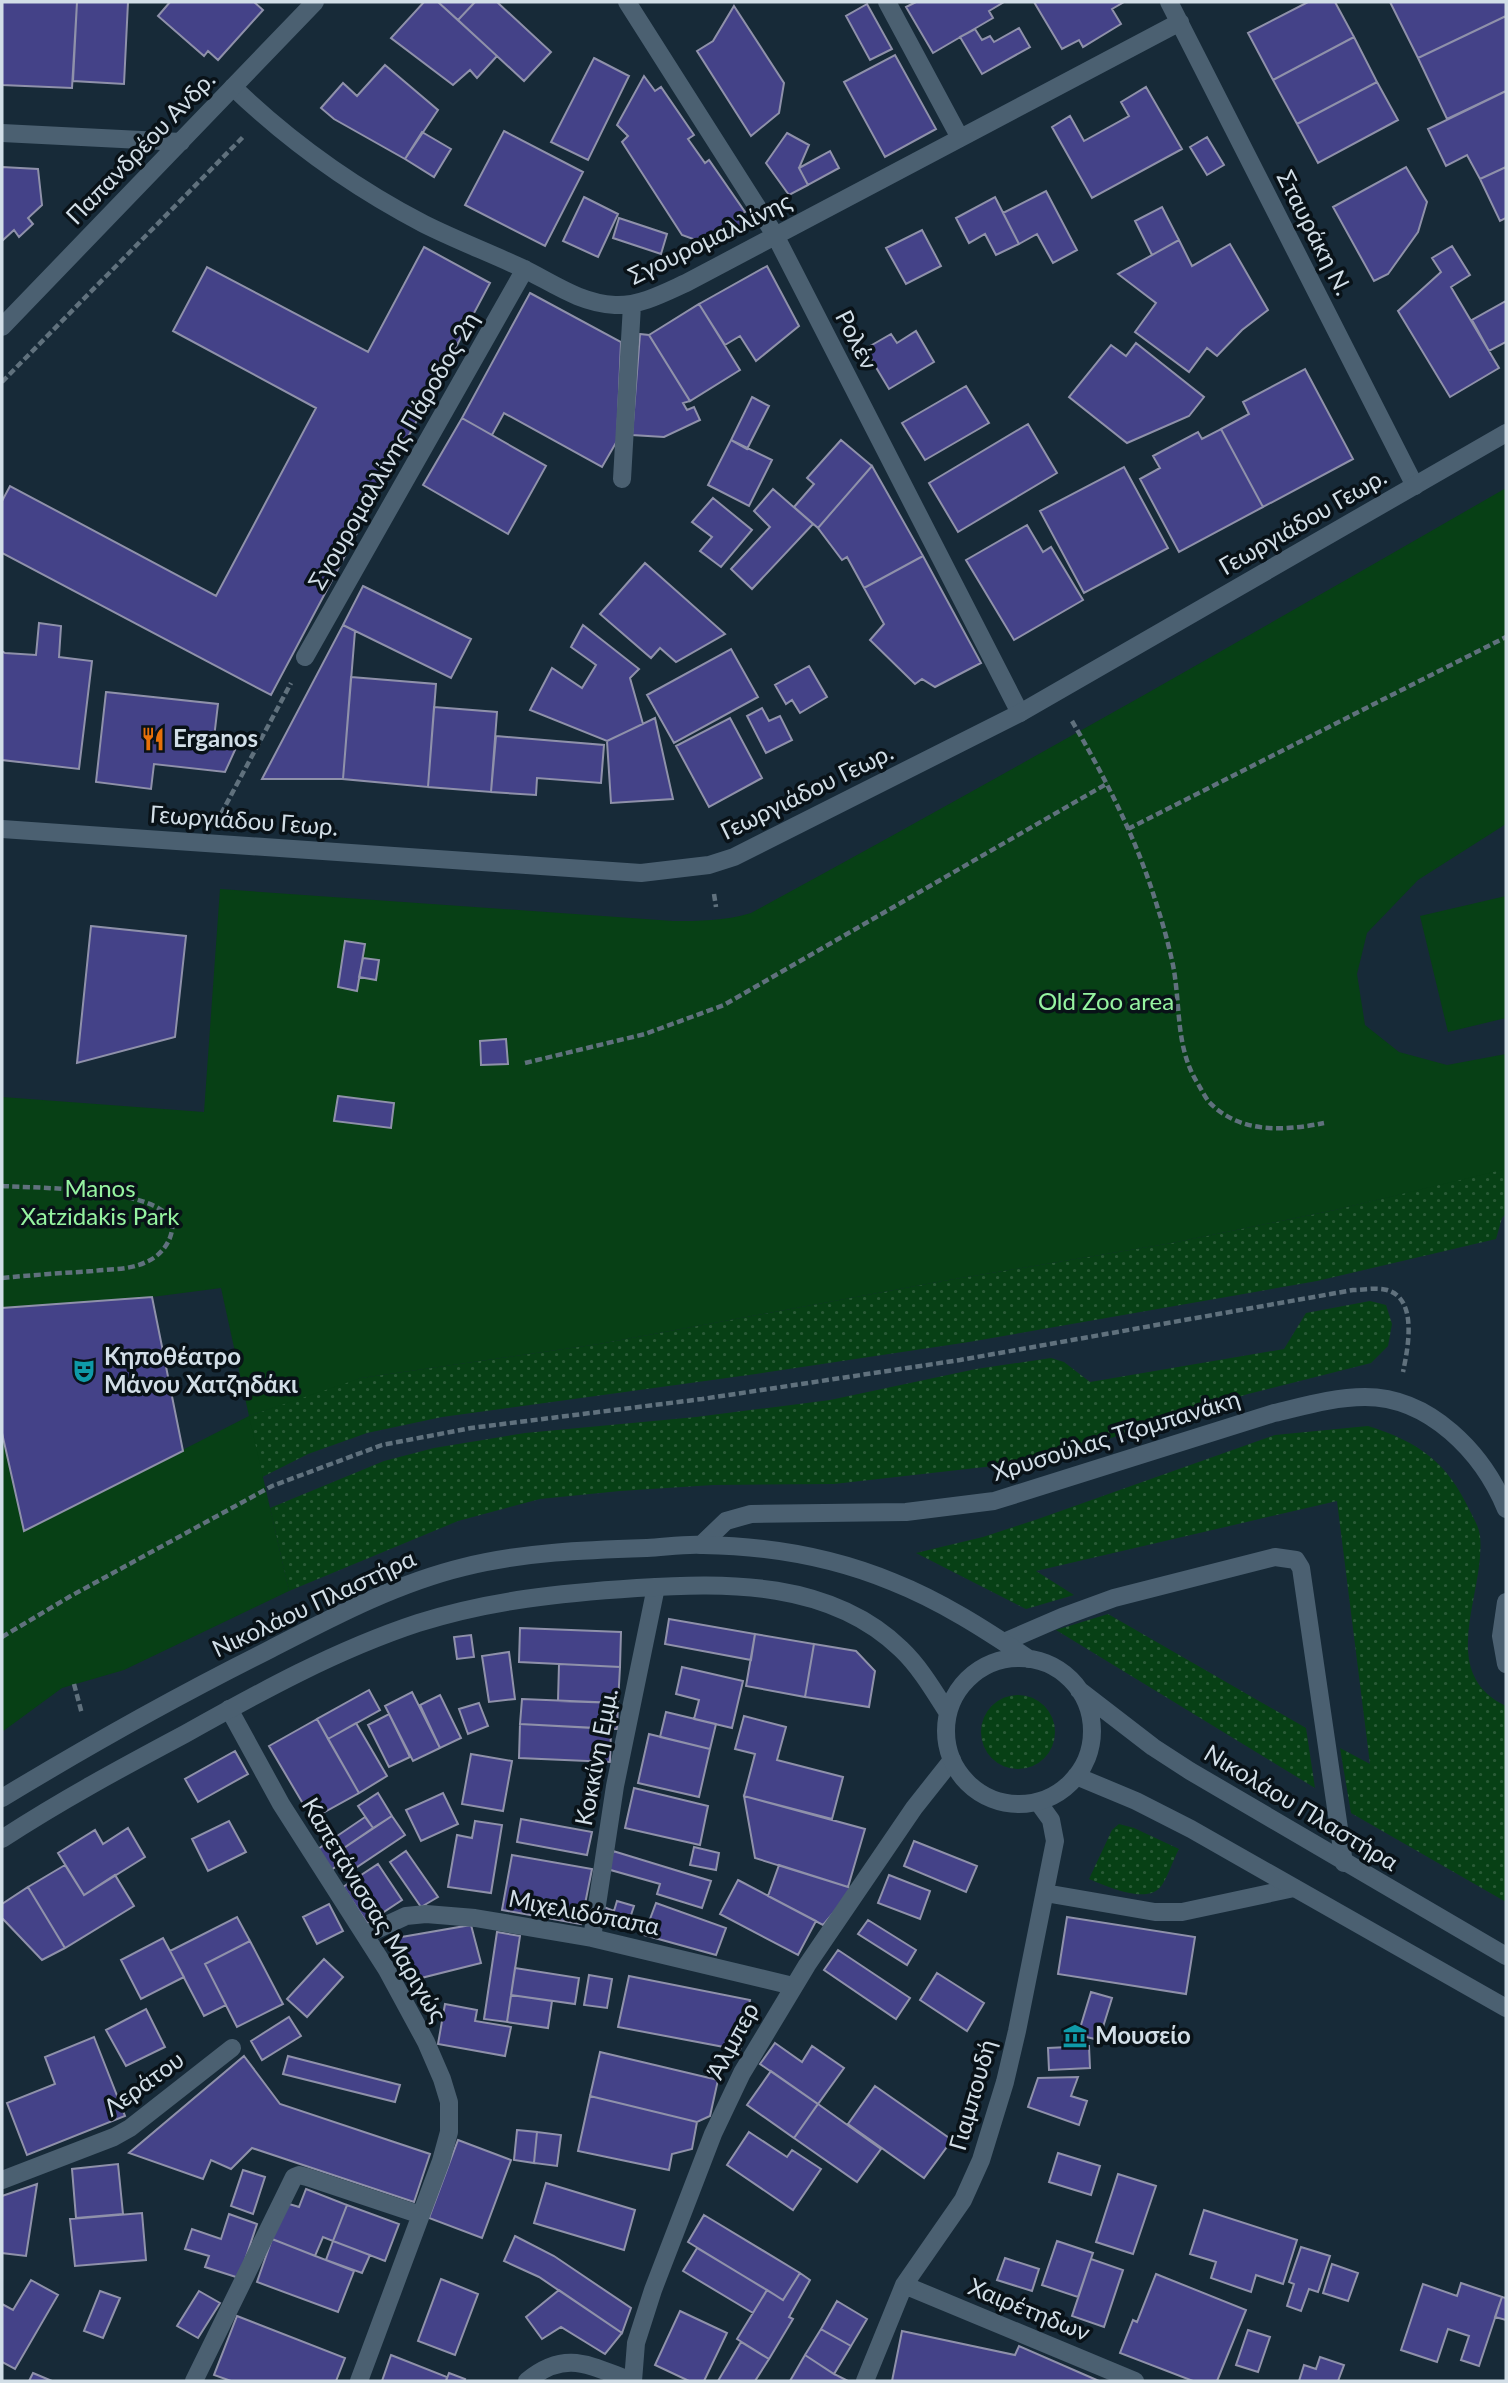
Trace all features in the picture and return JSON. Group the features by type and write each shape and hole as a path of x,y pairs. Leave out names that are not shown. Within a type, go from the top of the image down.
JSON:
{"street":[{"name":"Παπανδρέου Ανδρ.","path":"2,327 315,2"},
{"name":"Ρολέν","path":"627,2 775,235 1020,713"},
{"path":"887,2 960,138"},
{"name":"Σταυράκη Ν.","path":"1169,2 1415,486"},
{"name":"Σγουρομαλλίνης","path":"233,87 263,116 350,180 424,223 525,269 571,296 592,302 632,304 686,283 1180,22"},
{"path":"2,133 181,142"},
{"name":"Σγουρομαλλίνης Πάροδος 2η","path":"305,657 525,269"},
{"path":"622,479 632,304"},
{"name":"Γεωργιάδου Γεωρ.","path":"2,829 641,873 709,864 734,857 1020,713 1506,433"},
{"name":"Χρυσούλας Τζομπανάκη","path":"701,1545 726,1521 751,1514 906,1512 956,1508 994,1501 1274,1413 1342,1399 1367,1397 1417,1409 1439,1422 1474,1455 1497,1487 1506,1509"},
{"name":"Νικολάου Πλαστήρα","path":"2,1798 152,1710 354,1608 414,1583 467,1566 520,1557 606,1549 701,1545 778,1550 812,1556 867,1572 913,1591 1029,1659"},
{"path":"1004,1642 1114,1598 1275,1557 1296,1560 1301,1568 1344,1863"},
{"path":"2,1839 229,1709 347,1650 418,1623 503,1601 563,1593 656,1587 732,1586 768,1589 828,1603 862,1620 901,1649 928,1682 948,1713"},
{"name":"Κοκκίνη Εμμ.","path":"592,1938 615,1786 656,1587"},
{"path":"1506,1602 1501,1636 1506,1664"},
{"path":"1029,1659 1057,1669 1079,1690 1090,1717 1092,1734 1086,1760 1076,1776 1058,1793 1038,1802 1006,1803 985,1796 968,1783 952,1760 946,1738 948,1713 960,1687 981,1668 999,1661 1029,1659"},
{"name":"Νικολάου Πλαστήρα","path":"1079,1690 1181,1765 1506,1956"},
{"name":"Καπετάνισσας Μαριγώς","path":"229,1709 281,1804 365,1935 416,2022 442,2079 449,2102 449,2132 359,2381"},
{"name":"Άλμπερ","path":"632,2381 640,2326 713,2134 742,2073 793,1986 914,1808 952,1760"},
{"path":"1076,1776 1147,1807 1506,2008"},
{"name":"Γιαμπουδή","path":"865,2381 904,2285 963,2200 981,2160 1005,2082 1055,1841 1051,1820 1038,1802"},
{"path":"1045,1893 1155,1912 1182,1912 1294,1888"},
{"name":"Μιχελιδόπαπα","path":"365,1935 397,1919 426,1914 510,1922 592,1938 793,1986"},
{"name":"Λεράτου","path":"2,2180 114,2137 130,2128 232,2048"},
{"path":"194,2381 294,2177 307,2177 421,2215"},
{"name":"Χαιρέτηδων","path":"904,2285 1135,2381"},
{"path":"527,2381 558,2362 570,2361 632,2381"}],"path":[{"path":"2,382 263,116"},
{"path":"1128,829 1506,637"},
{"path":"206,842 305,657"},
{"path":"1072,720 1108,783 1158,908 1173,967 1183,1053 1209,1101 1232,1118 1260,1128 1289,1130 1324,1123"},
{"path":"525,1063 645,1034 723,1005 1108,783"},
{"path":"2,1186 134,1198 163,1210 170,1216 173,1224 164,1248 146,1262 114,1269 2,1278"},
{"path":"2,1637 69,1597 272,1486 350,1455 421,1436 702,1399 960,1360 1353,1290 1382,1289 1397,1295 1408,1320 1405,1362 1397,1403"},
{"path":"74,1684 82,1714"}],"green space":[{"name":"Old Zoo area","path":"1506,488 1506,824 1418,880 1367,933 1357,974 1365,1025 1399,1052 1447,1065 1506,1054 1506,1169 1335,1210 1172,1243 943,1281 599,1344 361,1378 249,1416 221,1288 152,1297 2,1308 2,1097 204,1112 220,889 673,921 722,919 751,913 1130,703"},
{"path":"1506,896 1506,1018 1448,1032 1420,916"},
{"path":"1506,1168 1506,1214 1502,1218 1496,1239 1317,1281 969,1342 442,1417 367,1433 308,1454 233,1492 249,1416 361,1378 599,1344 943,1281 1172,1243 1335,1210"},
{"path":"1370,1301 1386,1305 1392,1324 1388,1346 1371,1363 1248,1394 1086,1446 1020,1463 834,1484 713,1485 540,1499 458,1521 289,1591 270,1508 384,1461 434,1448 525,1433 696,1417 830,1400 976,1369 1051,1358 1064,1362 1090,1382 1284,1349 1306,1313"},
{"path":"249,1416 289,1591 124,1670 62,1688 2,1732 2,1433 24,1531"},
{"path":"1368,1426 1402,1439 1430,1456 1452,1479 1479,1529 1480,1558 1468,1652 1473,1673 1485,1691 1506,1706 1506,1902 1351,1813 1340,1748 1370,1764 1337,1501 1036,1571 1074,1595 1026,1609 916,1553 983,1537 1038,1519 1275,1435"},
{"path":"1108,1614 1306,1728 1315,1788 1056,1630"},
{"path":"1018,1695 1032,1698 1044,1706 1052,1718 1055,1732 1052,1746 1044,1758 1032,1766 1018,1769 1004,1766 992,1758 984,1746 981,1732 984,1718 992,1706 1004,1698"},
{"path":"1119,1824 1179,1849 1162,1885 1156,1891 1147,1894 1127,1893 1089,1879 1112,1830"}],"building":[{"path":"2,2 77,2 72,88 2,85"},
{"path":"77,2 128,2 124,84 73,81"},
{"path":"170,2 254,2 263,10 218,60 208,51 204,56 158,16"},
{"path":"424,2 438,2 497,56 477,78 470,70 453,85 391,38"},
{"path":"438,2 475,2 458,20"},
{"path":"475,2 497,2 551,52 524,81 458,20"},
{"path":"916,2 1004,2 989,11 993,18 933,53 906,7"},
{"path":"1034,2 1124,2 1112,9 1121,24 1083,47 1079,40 1062,49"},
{"path":"1308,2 1335,2 1354,37 1273,80 1248,33"},
{"path":"1390,2 1506,2 1506,16 1418,58"},
{"path":"867,4 892,49 870,60 846,16"},
{"path":"734,6 784,83 779,113 751,136 697,51 713,41"},
{"path":"1506,16 1506,91 1447,119 1418,58"},
{"path":"1019,28 1030,47 982,74 960,37 975,29 982,40 990,36 994,42"},
{"path":"1354,37 1377,82 1297,124 1273,80"},
{"path":"895,55 936,129 885,157 844,82"},
{"path":"594,58 629,76 588,160 551,142"},
{"path":"385,65 438,110 405,159 334,119 321,108 343,83 357,96"},
{"path":"644,76 655,91 661,87 694,135 688,139 705,163 709,160 745,212 738,216 747,229 718,243 715,238 704,243 682,235 622,142 628,136 617,125"},
{"path":"1377,82 1398,120 1318,163 1297,124"},
{"path":"1146,87 1182,149 1092,198 1052,127 1070,116 1084,141 1129,116 1121,102"},
{"path":"1506,91 1506,167 1480,179 1467,155 1446,166 1428,129"},
{"path":"504,131 583,172 545,246 465,205"},
{"path":"422,132 451,149 434,177 405,159"},
{"path":"787,133 809,145 799,168 808,185 789,195 766,163"},
{"path":"1207,137 1224,165 1207,175 1190,147"},
{"path":"830,151 839,168 808,185 799,168"},
{"path":"2,167 38,169 42,205 28,218 33,224 19,237 14,230 2,241"},
{"path":"1406,167 1427,202 1418,232 1388,274 1374,281 1333,207"},
{"path":"1506,167 1506,218 1500,221 1480,179"},
{"path":"1046,191 1077,250 1053,263 1037,234 1019,244 1003,213"},
{"path":"584,197 618,214 598,257 563,241"},
{"path":"995,197 1019,244 996,255 985,234 969,243 956,218"},
{"path":"1162,207 1179,240 1152,255 1135,221"},
{"path":"619,218 667,234 661,254 613,238"},
{"path":"922,230 941,266 906,284 886,248"},
{"path":"1179,240 1192,266 1230,244 1268,310 1242,330 1217,356 1207,348 1189,372 1135,332 1156,303 1118,274"},
{"path":"1452,246 1470,275 1451,287 1499,368 1450,397 1398,311 1441,272 1432,258"},
{"path":"424,247 490,283 271,695 2,553 2,501 10,486 216,596 316,408 173,331 207,267 368,352"},
{"path":"767,266 799,326 756,361 740,336 725,345 699,304"},
{"path":"530,293 621,342 617,441 602,467 504,413 492,435 462,418"},
{"path":"1506,301 1506,342 1489,351 1472,320"},
{"path":"699,304 740,370 690,401 649,335"},
{"path":"916,331 934,362 889,389 865,349 891,334 897,343"},
{"path":"640,334 649,335 690,401 683,403 687,410 694,407 700,420 664,437 632,435"},
{"path":"1136,343 1204,397 1189,416 1127,443 1069,397 1111,345 1126,356"},
{"path":"1305,369 1353,459 1263,507 1221,429 1249,414 1243,402"},
{"path":"966,386 989,423 925,460 902,423"},
{"path":"752,397 769,406 747,449 731,440"},
{"path":"462,418 546,466 508,534 423,485"},
{"path":"1028,424 1057,473 958,532 929,483"},
{"path":"1221,429 1263,507 1179,552 1140,479 1160,468 1153,456 1198,432 1202,439"},
{"path":"731,440 772,460 749,506 708,485"},
{"path":"841,440 872,466 818,528 794,507 814,484 807,478"},
{"path":"872,466 923,556 864,588 847,557 842,560 818,528"},
{"path":"1124,467 1168,548 1084,593 1040,511"},
{"path":"773,489 813,524 752,589 731,569 770,527 754,511"},
{"path":"713,498 752,530 721,567 700,551 712,537 692,522"},
{"path":"1027,525 1043,552 1051,547 1083,600 1014,640 966,560"},
{"path":"923,556 981,663 935,687 922,679 915,684 870,640 884,624 864,588"},
{"path":"645,563 725,634 676,662 660,648 651,658 600,614"},
{"path":"363,586 471,639 451,678 343,625"},
{"path":"39,623 61,626 59,657 92,661 79,769 2,760 2,651 36,655"},
{"path":"343,625 355,631 343,779 262,779"},
{"path":"583,625 639,669 630,678 643,724 607,741 530,710 552,668 582,688 596,665 571,647"},
{"path":"731,649 758,697 674,743 647,695"},
{"path":"809,666 827,697 800,713 792,700 786,704 775,685"},
{"path":"351,677 436,684 428,787 343,779"},
{"path":"106,692 218,704 214,738 239,741 225,772 154,764 151,789 96,782"},
{"path":"434,707 497,712 491,792 428,787"},
{"path":"762,708 769,721 780,716 792,740 766,753 747,716"},
{"path":"655,718 673,799 611,803 607,741"},
{"path":"730,718 762,778 709,807 676,746"},
{"path":"496,736 604,745 601,783 537,778 536,795 491,792"},
{"path":"91,926 186,936 175,1037 77,1063"},
{"path":"345,941 365,944 357,991 338,987"},
{"path":"363,958 379,960 376,980 359,977"},
{"path":"506,1039 508,1064 481,1065 480,1041"},
{"path":"338,1096 394,1103 391,1128 334,1121"},
{"name":"Κηποθέατρο Μάνου Χατζηδάκι","path":"152,1297 183,1451 24,1531 2,1433 2,1308"},
{"path":"669,1619 755,1634 751,1660 665,1644"},
{"path":"520,1628 621,1632 620,1667 519,1662"},
{"path":"755,1634 814,1644 805,1697 746,1686"},
{"path":"471,1635 474,1657 457,1659 454,1637"},
{"path":"814,1644 856,1651 875,1671 869,1707 805,1697"},
{"path":"509,1652 515,1699 489,1702 482,1656"},
{"path":"559,1664 620,1667 618,1703 558,1701"},
{"path":"682,1667 743,1681 732,1728 694,1719 699,1700 676,1694"},
{"path":"369,1690 380,1710 328,1739 317,1719"},
{"path":"412,1692 440,1748 413,1761 385,1706"},
{"path":"440,1695 461,1738 440,1748 420,1705"},
{"path":"522,1699 618,1703 617,1729 520,1724"},
{"path":"479,1703 488,1726 468,1734 459,1709"},
{"path":"666,1712 716,1724 710,1749 660,1737"},
{"path":"389,1714 410,1757 389,1767 368,1725"},
{"path":"744,1716 786,1727 777,1760 843,1777 832,1819 744,1796 755,1754 735,1749"},
{"path":"317,1719 359,1793 312,1819 269,1746"},
{"path":"356,1723 387,1776 359,1793 328,1739"},
{"path":"520,1724 611,1729 610,1762 519,1758"},
{"path":"649,1734 710,1749 699,1797 638,1783"},
{"path":"235,1751 248,1774 198,1802 185,1779"},
{"path":"471,1754 512,1761 503,1811 462,1804"},
{"path":"634,1788 708,1806 700,1845 625,1828"},
{"path":"378,1793 392,1816 373,1828 358,1806"},
{"path":"443,1793 458,1824 421,1841 406,1810"},
{"path":"744,1796 865,1829 848,1887 755,1858"},
{"path":"392,1816 405,1835 351,1871 338,1852"},
{"path":"365,1817 373,1828 338,1852 344,1861 331,1870 318,1849"},
{"path":"521,1819 592,1832 587,1855 517,1842"},
{"path":"229,1821 246,1852 208,1871 192,1839"},
{"path":"475,1821 502,1825 491,1893 448,1887 457,1835 472,1838"},
{"path":"128,1828 145,1857 84,1895 58,1853 95,1830 103,1844"},
{"path":"914,1841 977,1866 966,1892 904,1866"},
{"path":"694,1847 719,1853 716,1870 690,1865"},
{"path":"406,1851 438,1897 421,1907 390,1862"},
{"path":"613,1851 711,1881 702,1908 657,1894 660,1884 607,1869"},
{"path":"512,1855 592,1869 581,1924 502,1910"},
{"path":"378,1864 402,1900 367,1923 343,1887"},
{"path":"65,1865 84,1895 115,1875 134,1906 65,1948 28,1887"},
{"path":"779,1865 853,1890 823,1925 768,1896"},
{"path":"889,1875 930,1891 920,1919 878,1903"},
{"path":"738,1880 816,1921 798,1955 720,1914"},
{"path":"28,1887 65,1948 42,1960 2,1918 2,1904"},
{"path":"617,1901 634,1906 626,1930 599,1922 604,1907 614,1911"},
{"path":"656,1903 726,1928 716,1955 644,1935"},
{"path":"329,1904 343,1931 317,1944 303,1917"},
{"path":"237,1917 250,1941 205,1964 226,2005 204,2016 170,1951"},
{"path":"1067,1917 1195,1937 1186,1994 1058,1974"},
{"path":"868,1920 916,1950 907,1965 858,1934"},
{"path":"471,1925 481,1963 417,1979 390,1939"},
{"path":"497,1932 520,1936 507,2022 484,2019"},
{"path":"163,1938 184,1977 141,1999 121,1960"},
{"path":"250,1941 283,2004 237,2027 205,1964"},
{"path":"838,1950 910,1998 896,2019 824,1970"},
{"path":"324,1959 343,1977 307,2017 287,1999"},
{"path":"515,1968 579,1978 575,2004 511,1995"},
{"path":"937,1973 984,2003 967,2031 920,2000"},
{"path":"589,1975 612,1979 607,2008 584,2005"},
{"path":"629,1976 750,2000 740,2050 618,2027"},
{"path":"1091,1992 1112,1998 1099,2040 1078,2035"},
{"path":"511,1995 552,2001 548,2028 507,2022"},
{"path":"445,2004 477,2010 475,2021 511,2027 505,2056 438,2044"},
{"path":"146,2009 165,2047 126,2066 106,2030"},
{"path":"289,2017 301,2036 262,2060 251,2041"},
{"path":"94,2037 125,2116 27,2155 7,2103 55,2084 45,2057"},
{"path":"775,2043 802,2062 812,2046 844,2068 818,2104 760,2064"},
{"path":"1089,2046 1090,2068 1049,2070 1048,2048"},
{"path":"600,2052 718,2080 710,2116 697,2122 590,2096"},
{"path":"244,2056 280,2104 430,2154 414,2202 252,2148 231,2169 211,2160 203,2179 129,2153"},
{"path":"288,2056 400,2085 395,2102 283,2074"},
{"path":"771,2071 818,2104 794,2138 747,2105"},
{"path":"1078,2077 1071,2096 1087,2101 1079,2125 1028,2107 1038,2078"},
{"path":"875,2086 952,2140 924,2178 848,2124"},
{"path":"590,2096 697,2122 692,2149 672,2154 669,2170 578,2151"},
{"path":"818,2104 881,2149 857,2182 794,2138"},
{"path":"517,2130 537,2132 534,2163 514,2160"},
{"path":"537,2132 561,2135 557,2166 534,2163"},
{"path":"749,2132 787,2157 792,2150 821,2169 793,2210 727,2165"},
{"path":"458,2140 511,2160 482,2238 429,2218"},
{"path":"1058,2153 1100,2166 1091,2195 1049,2182"},
{"path":"118,2164 123,2214 76,2218 72,2169"},
{"path":"243,2170 265,2177 253,2214 231,2206"},
{"path":"1118,2174 1156,2186 1133,2254 1096,2242"},
{"path":"546,2183 635,2210 624,2250 534,2223"},
{"path":"37,2184 26,2256 2,2253 2,2196"},
{"path":"306,2189 347,2205 333,2241 323,2237 315,2256 272,2239 286,2203 299,2207"},
{"path":"347,2205 399,2224 385,2261 333,2241"},
{"path":"1204,2210 1297,2240 1283,2284 1256,2275 1251,2292 1211,2278 1216,2262 1190,2254"},
{"path":"142,2213 146,2260 75,2266 70,2219"},
{"path":"229,2214 257,2224 239,2278 205,2267 209,2256 185,2249 192,2229 221,2239"},
{"path":"704,2215 800,2273 783,2300 688,2242"},
{"path":"515,2236 554,2256 631,2308 622,2333 539,2277 504,2261"},
{"path":"272,2239 354,2271 338,2312 257,2282"},
{"path":"333,2241 370,2255 362,2273 326,2260"},
{"path":"1057,2241 1093,2253 1078,2297 1042,2285"},
{"path":"1301,2247 1330,2256 1318,2292 1309,2289 1301,2311 1287,2306 1294,2284 1289,2282"},
{"path":"697,2248 767,2290 753,2313 683,2271"},
{"path":"1005,2258 1039,2269 1032,2291 997,2280"},
{"path":"1091,2259 1123,2270 1104,2327 1072,2316"},
{"path":"1332,2264 1358,2273 1348,2301 1323,2293"},
{"path":"800,2273 810,2280 789,2317 793,2319 769,2359 737,2339 767,2290 783,2300"},
{"path":"1156,2274 1246,2310 1217,2381 1193,2381 1120,2353 1133,2320 1137,2322"},
{"path":"441,2279 478,2294 455,2355 418,2341"},
{"path":"31,2280 58,2295 15,2369 2,2362 2,2304 13,2310"},
{"path":"1461,2283 1502,2297 1479,2366 1461,2360 1469,2336 1448,2329 1437,2362 1401,2350 1423,2284 1457,2296"},
{"path":"559,2290 622,2333 605,2354 561,2327 542,2339 526,2317"},
{"path":"100,2291 120,2298 103,2338 84,2331"},
{"path":"199,2291 220,2303 198,2338 177,2326"},
{"path":"1502,2297 1506,2298 1506,2320 1495,2317"},
{"path":"837,2301 867,2319 851,2346 821,2329"},
{"path":"680,2311 727,2333 704,2381 689,2381 655,2365"},
{"path":"237,2316 345,2358 336,2381 231,2381 214,2375"},
{"path":"821,2329 851,2346 834,2374 805,2355"},
{"path":"1248,2330 1270,2337 1258,2372 1236,2365"},
{"path":"902,2331 1015,2355 1019,2346 1099,2381 892,2381"},
{"path":"741,2342 769,2359 755,2381 718,2381"},
{"path":"391,2355 447,2377 446,2381 382,2381"},
{"path":"805,2355 834,2374 848,2381 790,2381"},
{"path":"1320,2357 1344,2365 1338,2381 1299,2381 1304,2365 1316,2369"},
{"path":"33,2373 52,2381 29,2381"},
{"path":"449,2373 465,2379 446,2381"}],"place":[{"name":"Erganos","path":"153,739"},
{"name":"Κηποθέατρο Μάνου Χατζηδάκι","path":"84,1371"},
{"name":"Μουσείο","path":"1075,2036"}],"park label":[{"name":"Manos Xatzidakis Park","path":"100,1203"}]}
